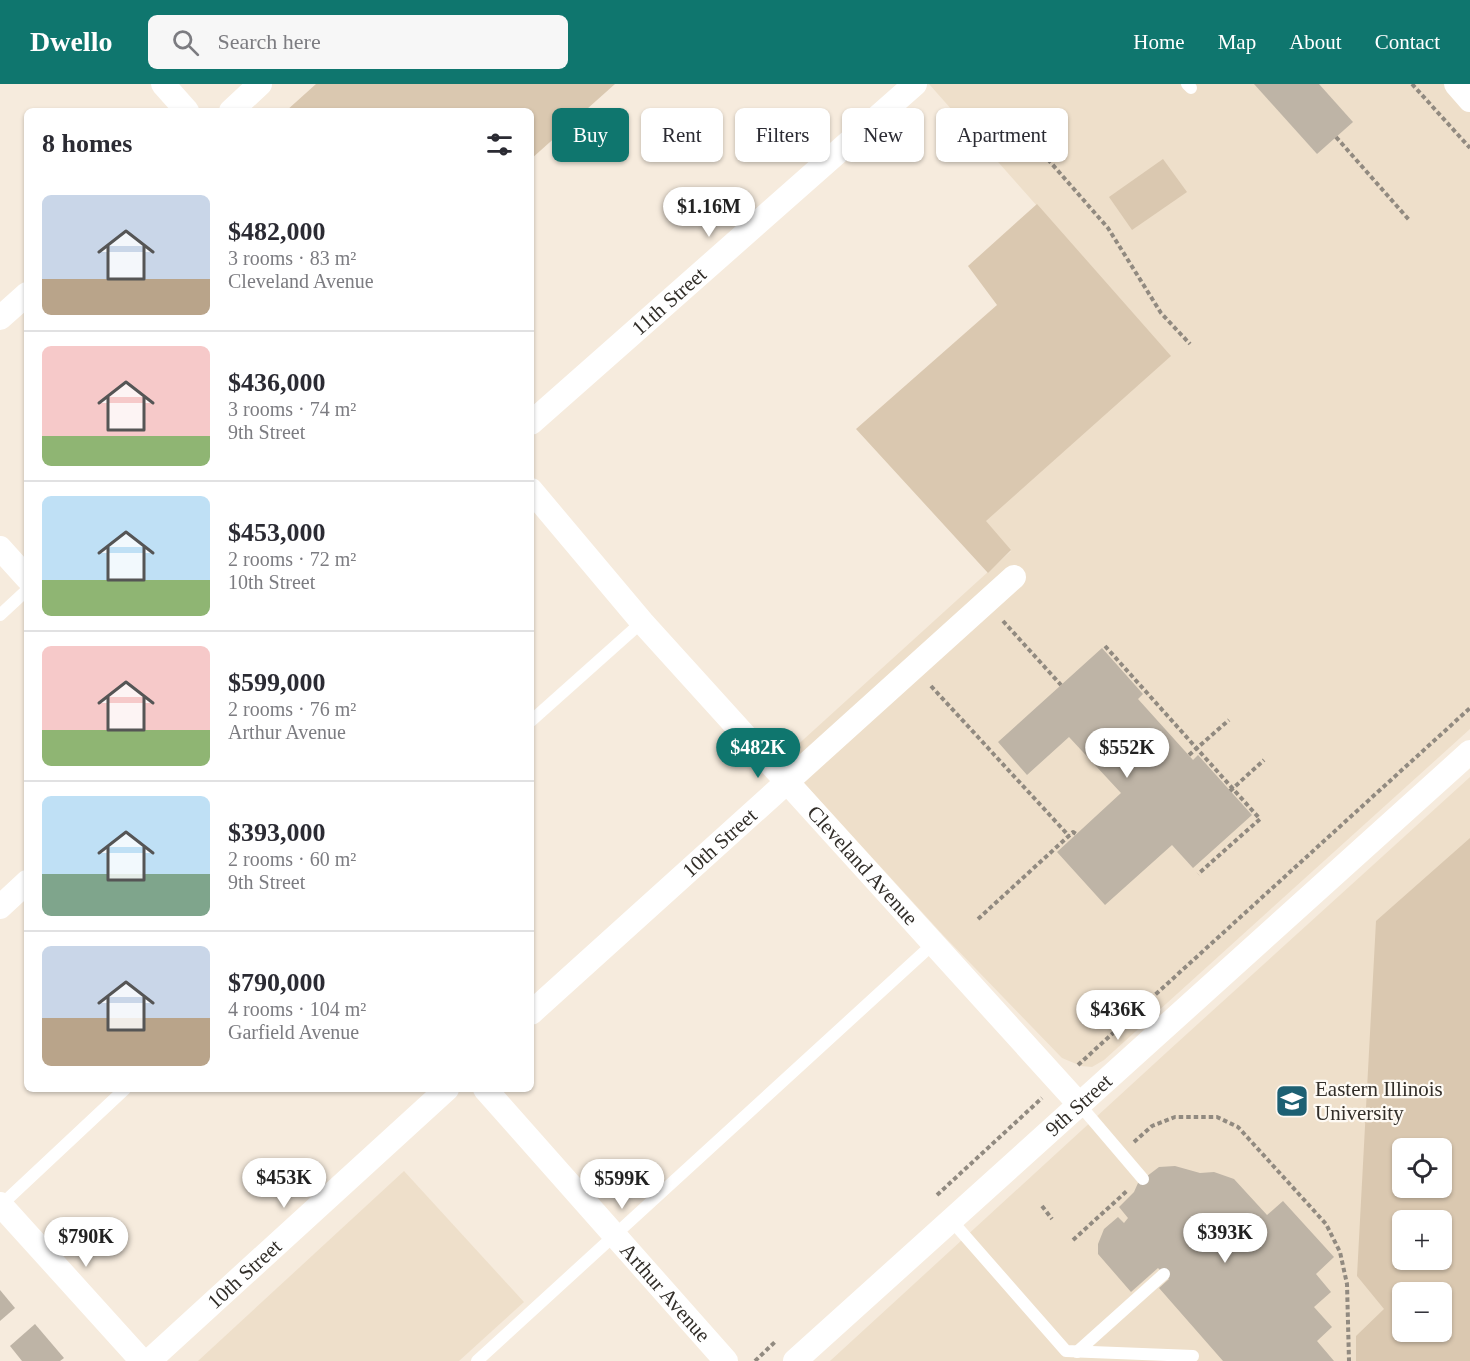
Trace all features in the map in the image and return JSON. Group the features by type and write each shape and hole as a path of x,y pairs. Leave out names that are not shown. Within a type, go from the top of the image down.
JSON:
{"street":[{"path":"163,84 184,108"},
{"path":"234,108 260,84"},
{"name":"11th Street","path":"534,420 915,84"},
{"path":"1456,84 1470,100"},
{"path":"3,310 24,296"},
{"name":"Cleveland Avenue","path":"534,494 642,622 1078,1104"},
{"path":"0,548 24,575"},
{"name":"10th Street","path":"534,1010 1014,577"},
{"name":"9th Street","path":"795,1361 1470,752"},
{"path":"0,907 24,885"},
{"name":"10th Street","path":"149,1361 444,1092"},
{"name":"Arthur Avenue","path":"488,1092 726,1361"},
{"path":"0,1205 142,1361"}],"lane":[{"path":"0,615 24,593"},
{"path":"534,718 642,622"},
{"path":"477,1361 933,944"},
{"path":"0,1205 122,1092"},
{"path":"1078,1104 1142,1178"},
{"path":"951,1220 1066,1351 1193,1356"},
{"path":"1077,1352 1164,1274"}],"path":[{"path":"1412,84 1470,148"},
{"path":"1336,137 1410,221"},
{"path":"1050,162 1108,228 1161,313 1190,344"},
{"path":"986,602 1061,685"},
{"path":"1105,646 1260,819 1198,874"},
{"path":"926,681 1069,836"},
{"path":"937,1196 1058,1082 1470,708"},
{"path":"1189,755 1228,720"},
{"path":"1232,789 1264,760"},
{"path":"978,919 1073,832 1076,834"},
{"path":"1120,1155 1152,1126 1175,1117 1217,1117 1238,1127 1326,1224 1340,1252 1347,1284 1349,1361"},
{"path":"1073,1240 1142,1178"},
{"path":"1042,1206 1052,1219"},
{"path":"755,1361 781,1337"}],"shaded area":[{"path":"316,84 615,84 588,108 552,108 552,140 534,156 534,108 289,108"},
{"path":"929,84 1470,84 1470,729 1104,1060 1092,1067 1081,1066 1062,1058 943,935 782,759 1011,551 985,521 1170,356 998,162 1068,162 1068,108 950,108"},
{"path":"1163,159 1187,192 1132,230 1109,197"},
{"path":"1037,204 1171,356 986,521 1011,550 988,573 856,429 997,305 968,266"},
{"name":"Eastern Illinois University","path":"1470,777 1470,1361 830,1361 1167,1052"},
{"path":"1470,838 1470,1361 1356,1361 1356,1336 1384,1309 1357,1276 1376,921"},
{"path":"404,1171 524,1302 459,1361 198,1361"}],"building":[{"path":"1254,84 1319,84 1353,122 1317,154"},
{"path":"1102,648 1143,694 1138,699 1193,760 1198,755 1252,815 1193,868 1172,845 1105,905 1057,852 1121,793 1069,737 1027,775 998,742"},
{"path":"1175,1166 1200,1173 1214,1172 1234,1179 1267,1215 1283,1201 1334,1257 1316,1274 1331,1292 1314,1307 1332,1327 1317,1341 1334,1361 1223,1361 1159,1288 1169,1279 1158,1268 1131,1292 1098,1254 1098,1244 1104,1229 1118,1217 1124,1223 1128,1218 1119,1207 1134,1192 1138,1183 1159,1167"},
{"path":"0,1290 15,1308 0,1321"},
{"path":"35,1324 64,1358 60,1361 22,1361 10,1346"}],"place":[{"name":"Eastern Illinois University","path":"1292,1101"}]}
